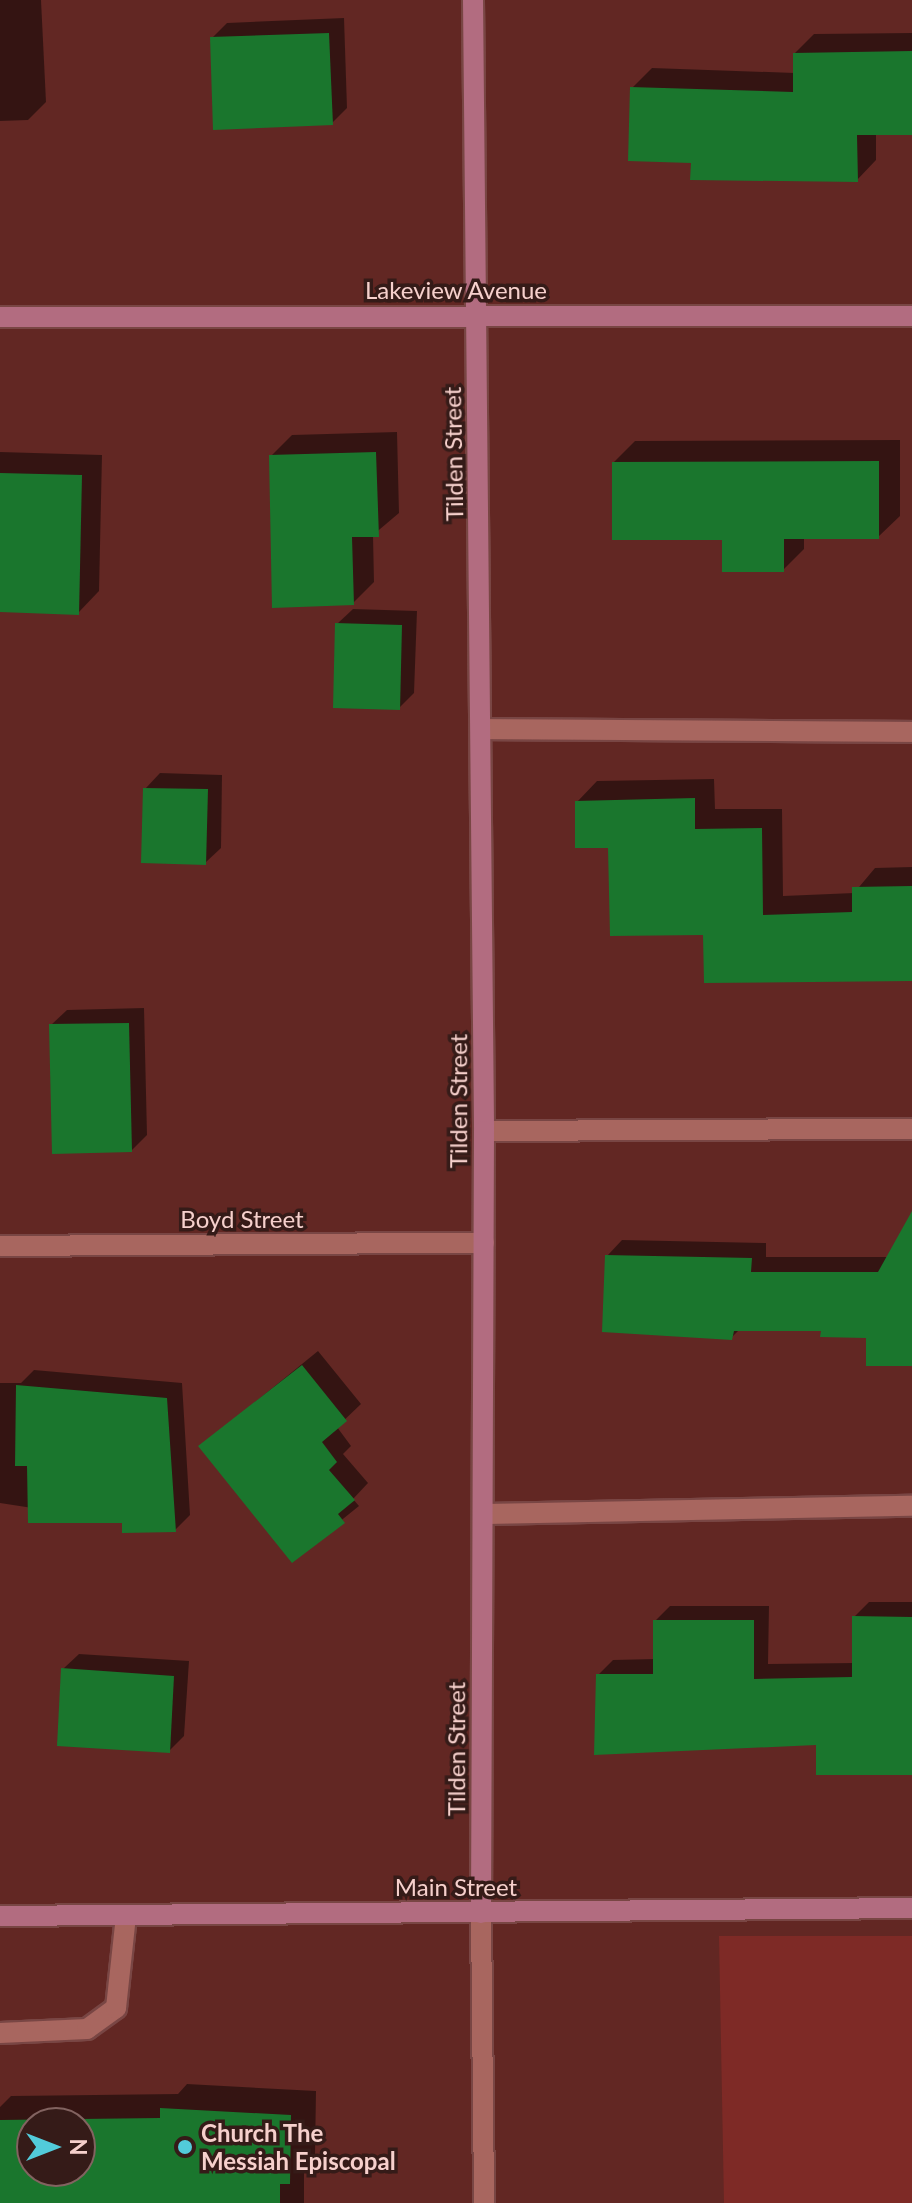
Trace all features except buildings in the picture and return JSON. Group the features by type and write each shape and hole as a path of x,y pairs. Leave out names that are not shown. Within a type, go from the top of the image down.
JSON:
{"street":[{"name":"Tilden Street","path":"473,0 482,729 484,1243 481,1913 484,2203"},
{"name":"Lakeview Avenue","path":"0,317 912,316"},
{"path":"482,729 912,732"},
{"path":"484,1131 912,1129"},
{"name":"Boyd Street","path":"0,1246 484,1243"},
{"path":"483,1514 912,1506"},
{"name":"Main Street","path":"0,1916 912,1908"},
{"path":"0,2033 87,2029 116,2008 126,1916"}],"shaded area":[{"path":"719,1936 912,1936 912,2203 724,2203"}],"place":[{"name":"Church The Messiah Episcopal","path":"185,2147"}]}
